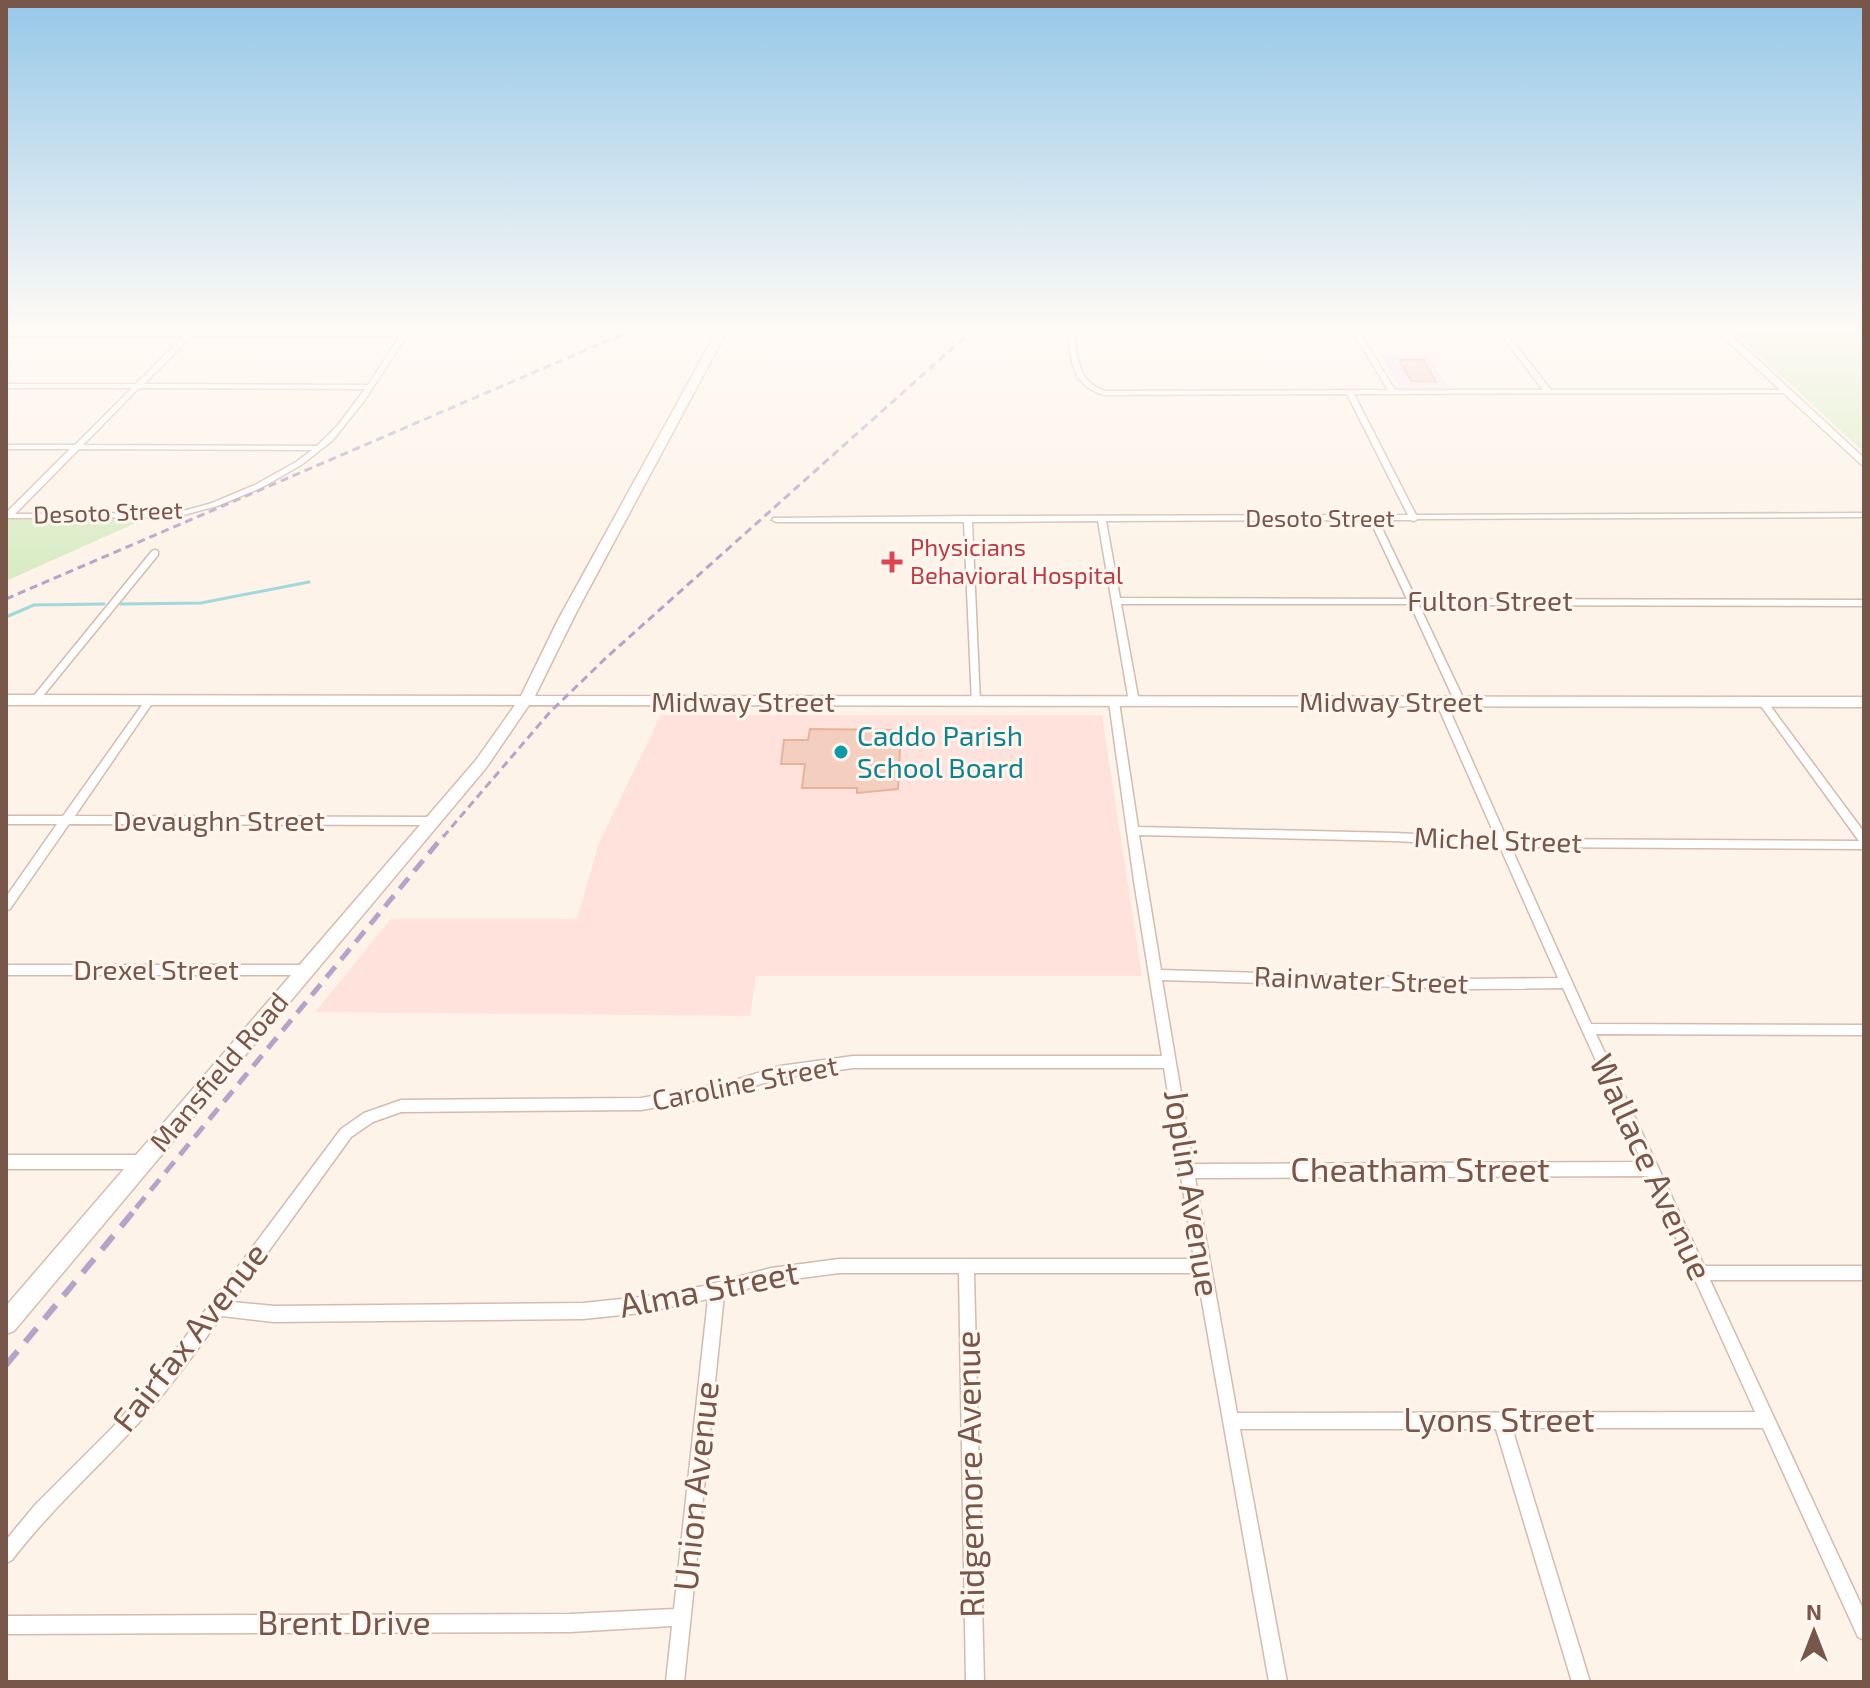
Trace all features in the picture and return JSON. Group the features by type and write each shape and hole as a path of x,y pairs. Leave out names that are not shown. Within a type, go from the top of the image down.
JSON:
{"street":[{"path":"7,516 115,408"},
{"name":"Desoto Street","path":"7,516 176,515 210,505 294,466 320,448 353,408"},
{"name":"Mansfield Road","path":"6,1323 481,764 571,612 681,408"},
{"path":"1358,408 1414,519"},
{"path":"1803,408 1864,464"},
{"path":"6,447 320,448"},
{"name":"Desoto Street","path":"776,520 1864,515"},
{"path":"968,518 975,702"},
{"path":"1102,519 1134,702"},
{"path":"1374,519 1460,702"},
{"path":"35,700 155,553"},
{"name":"Fulton Street","path":"1117,601 1864,603"},
{"name":"Midway Street","path":"6,700 1864,702"},
{"path":"6,906 150,700"},
{"name":"Joplin Avenue","path":"1114,702 1203,1266 1278,1682"},
{"name":"Wallace Avenue","path":"1441,702 1862,1624"},
{"path":"1763,702 1864,842"},
{"name":"Devaughn Street","path":"6,820 432,821"},
{"name":"Michel Street","path":"1133,831 1379,836 1504,843 1864,842"},
{"name":"Drexel Street","path":"6,970 306,970"},
{"name":"Rainwater Street","path":"1155,975 1458,984 1567,983"},
{"path":"1588,1029 1864,1030"},
{"name":"Caroline Street","path":"369,1117 410,1106 641,1104 729,1088 780,1072 853,1062 1170,1062"},
{"name":"Fairfax Avenue","path":"6,1554 71,1476 118,1434 155,1391 346,1133 369,1117"},
{"path":"6,1162 143,1162"},
{"name":"Cheatham Street","path":"1188,1171 1652,1169"},
{"name":"Ridgemore Avenue","path":"966,1266 975,1682"},
{"name":"Alma Street","path":"216,1308 274,1314 583,1311 641,1305 805,1269 1203,1266"},
{"path":"1700,1273 1864,1273"},
{"name":"Union Avenue","path":"675,1682 717,1289"},
{"name":"Lyons Street","path":"1231,1421 1322,1418 1767,1420"},
{"path":"1502,1421 1581,1682"},
{"name":"Brent Drive","path":"6,1625 570,1623 682,1617"}],"shaded area":[{"name":"Caddo Parish School Board","path":"661,715 1102,715 1142,976 756,976 750,1016 315,1012 391,919 577,919 599,843"}],"green space":[{"path":"1816,408 1864,408 1864,452"},
{"path":"149,517 6,581 6,518"}],"building":[{"name":"Caddo Parish School Board","path":"810,729 901,730 898,789 857,793 857,788 802,788 805,764 781,764 784,740 808,740"}],"waterway":[{"path":"121,604 201,603 309,582"},
{"path":"6,617 34,605 104,604"}],"railway":[{"path":"6,599 451,408"},
{"path":"443,837 550,712 608,656 886,408"},
{"path":"136,1208 444,835"},
{"path":"6,1365 138,1206"}],"place":[{"name":"Physicians Behavioral Hospital","path":"892,562"},
{"name":"Caddo Parish School Board","path":"841,752"}]}
